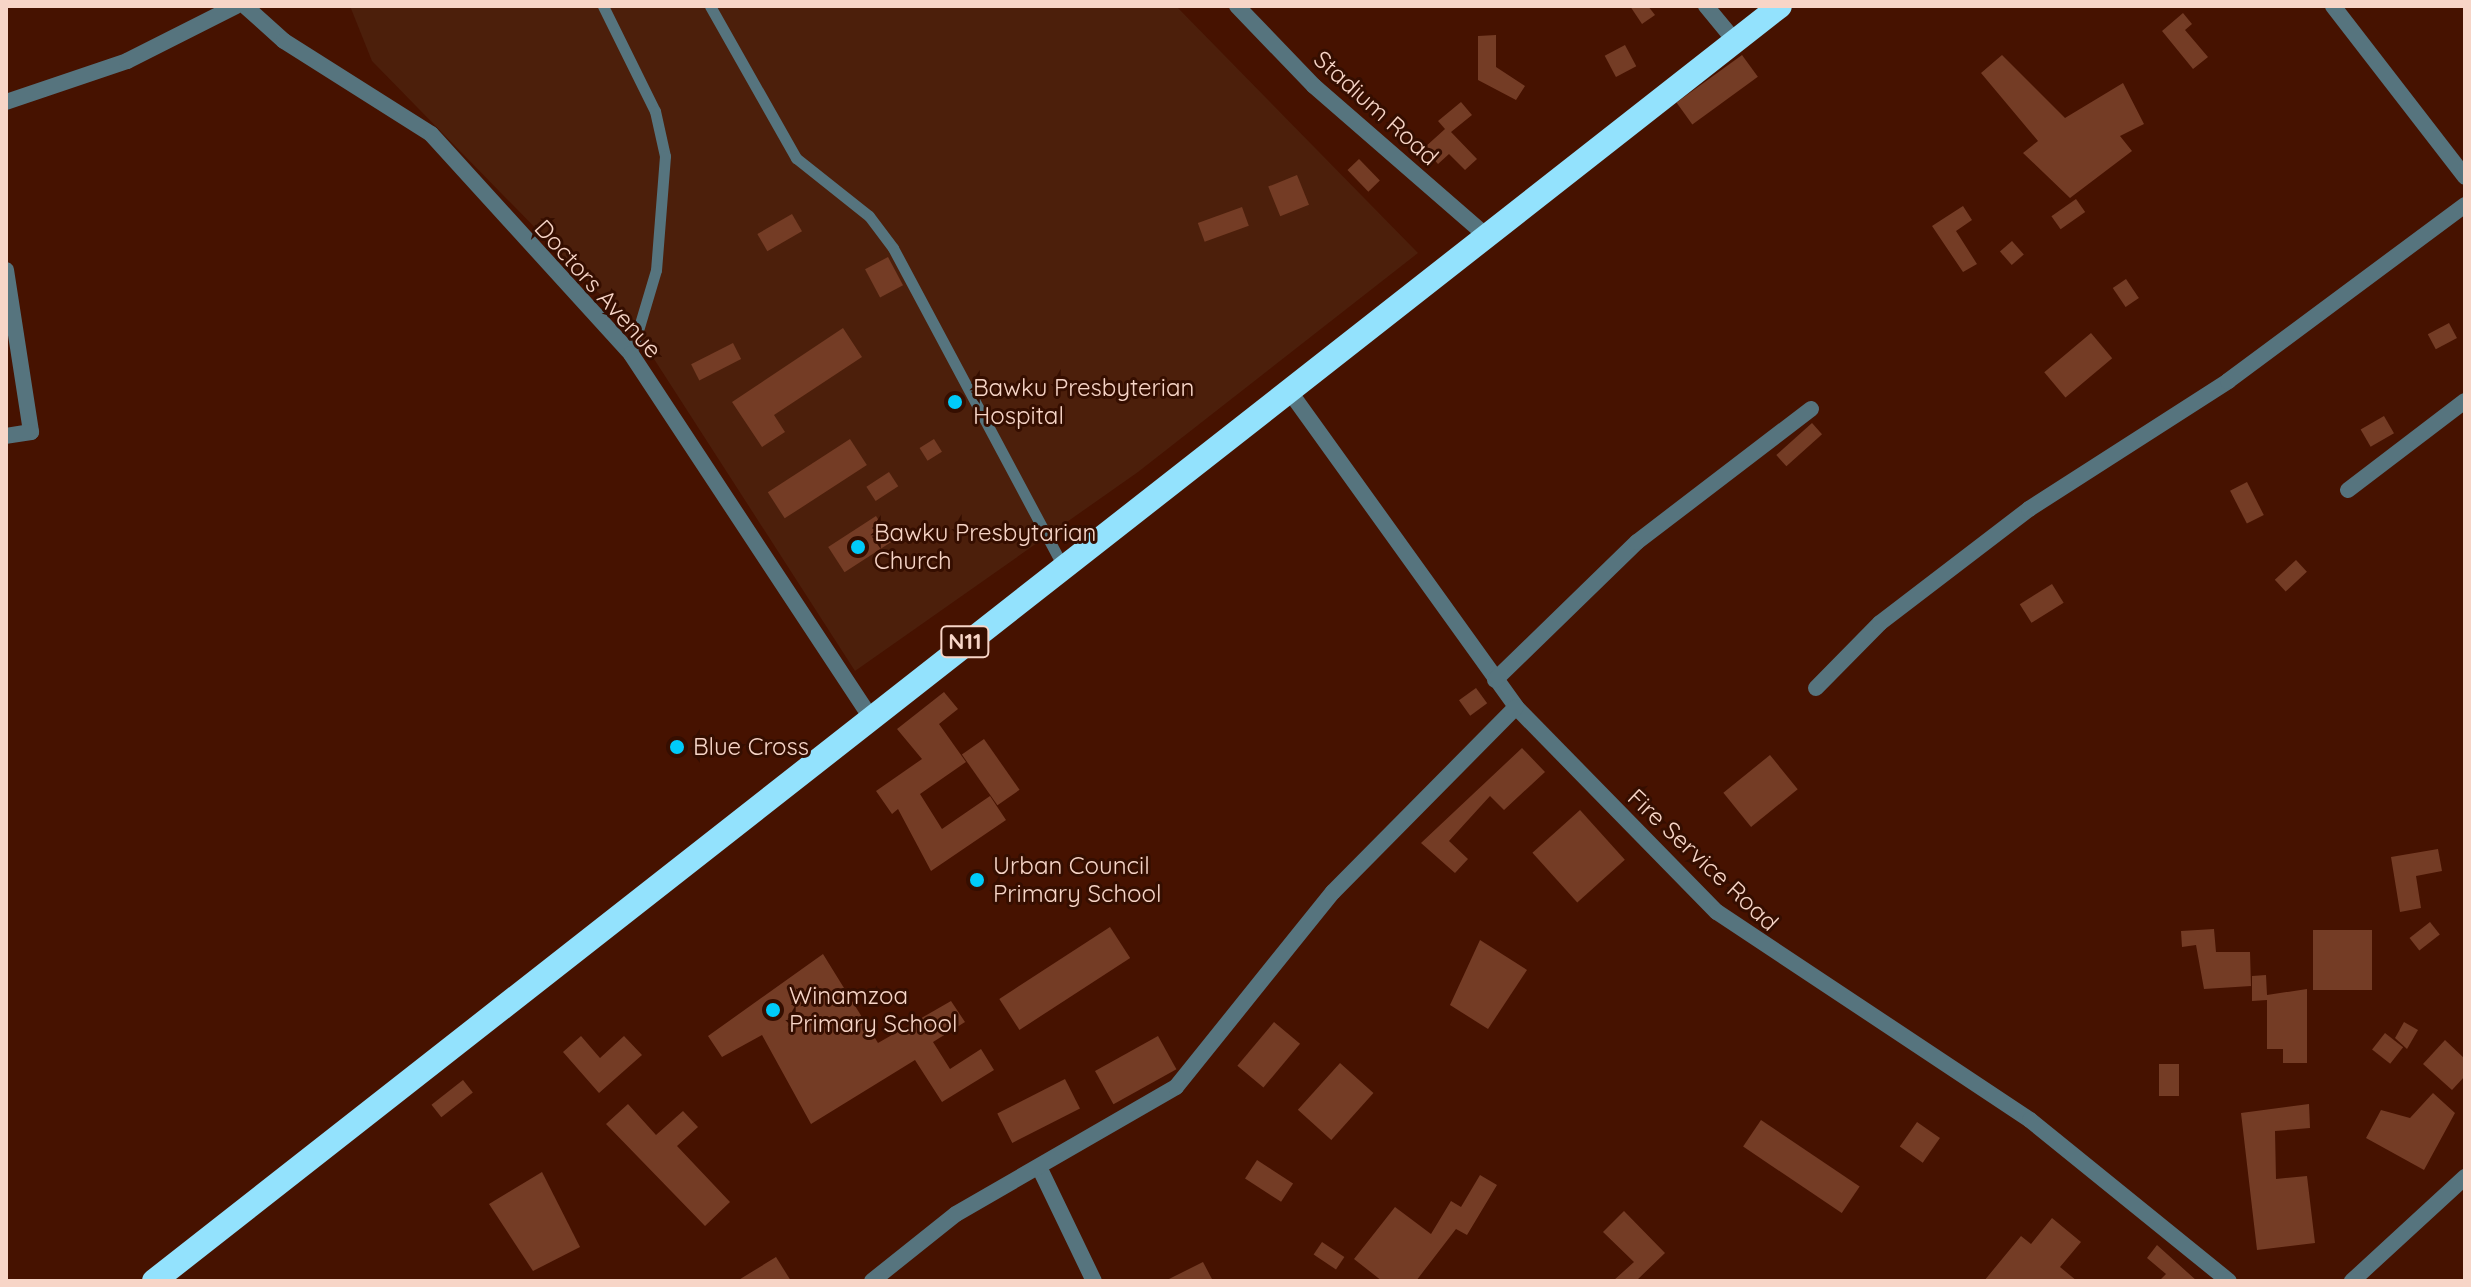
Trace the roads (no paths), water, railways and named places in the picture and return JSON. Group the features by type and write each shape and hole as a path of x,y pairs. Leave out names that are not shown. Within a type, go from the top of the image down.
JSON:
{"highway":[{"name":"N11","path":"154,1281 542,982 869,715 1489,238 1780,6"}],"street":[{"path":"6,102 127,61 236,6"},
{"name":"Doctors Avenue","path":"245,6 284,41 431,134 631,354 869,715"},
{"name":"Stadium Road","path":"1237,6 1314,86 1489,238"},
{"path":"1706,6 1734,40"},
{"path":"2333,6 2465,177"},
{"path":"1816,688 1880,623 2040,501 2228,381 2465,205"},
{"path":"6,270 31,432 6,436"},
{"name":"Fire Service Road","path":"1290,392 1516,707 1746,936 2030,1120 2229,1281"},
{"path":"2348,490 2465,401"},
{"path":"1495,680 1637,542 1811,409"},
{"path":"872,1281 945,1221 1040,1169 1186,1078 1333,892 1516,707"},
{"path":"1040,1169 1094,1281"},
{"path":"2352,1281 2465,1177"}],"lane":[{"path":"603,6 655,111 665,156 656,270 631,354"},
{"path":"710,6 796,158 869,216 893,248 1063,567"}],"place":[{"name":"Bawku Presbyterian Hospital","path":"955,402"},
{"name":"Bawku Presbytarian Church","path":"858,547"},
{"name":"Blue Cross","path":"677,747"},
{"name":"Urban Council Primary School","path":"977,880"},
{"name":"Winamzoa Primary School","path":"773,1010"}]}
